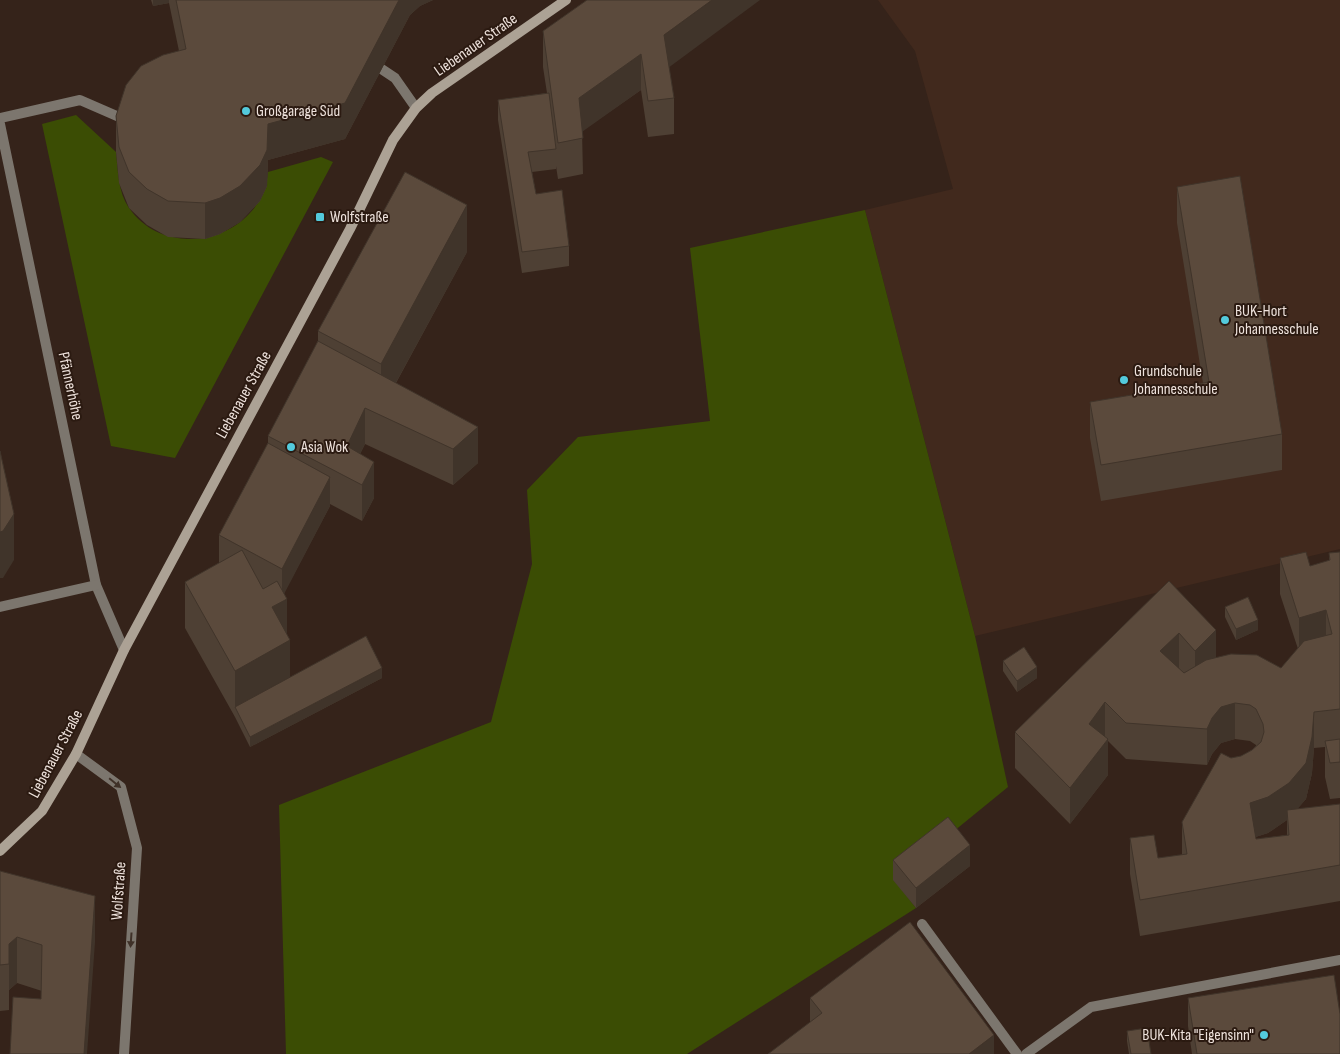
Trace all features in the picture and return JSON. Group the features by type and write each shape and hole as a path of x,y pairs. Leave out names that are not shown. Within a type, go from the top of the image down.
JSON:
{"street":[{"name":"Liebenauer Straße","path":"0,851 42,811 76,754 124,650 350,229 393,140 416,108 432,93 566,0"},
{"path":"371,62 394,78 416,108"},
{"path":"0,118 80,100 126,120"},
{"name":"Pfännerhöhe","path":"0,124 96,585 124,650"},
{"path":"0,607 96,585"},
{"name":"Wolfstraße","path":"76,754 121,787 137,848 124,1054"},
{"path":"922,924 1017,1054"},
{"path":"1026,1054 1091,1007 1340,960"}],"shaded area":[{"name":"Grundschule Johannesschule","path":"878,0 1340,0 1340,549 975,636 865,210 953,189 915,51"}],"green space":[{"path":"76,115 116,152 121,188 129,208 146,225 166,235 189,239 211,236 232,228 249,214 262,195 268,172 321,157 333,162 175,458 111,446 42,124"},
{"path":"865,210 975,636 1008,787 894,880 916,908 687,1054 286,1054 279,805 491,722 532,564 527,490 578,437 710,421 690,248"}],"building":[{"name":"Großgarage Süd","path":"176,0 399,0 345,103 268,124 267,150 260,165 240,186 220,198 205,203 168,201 147,189 129,172 119,147 116,116 126,85 141,66 163,55 186,49"},
{"path":"587,0 712,0 664,35 674,98 648,101 641,54 579,98 583,138 558,143 543,31"},
{"path":"549,93 556,149 528,152 536,194 562,190 569,246 522,252 498,100"},
{"path":"405,172 467,205 381,364 318,331"},
{"name":"BUK-Hort Johannesschule","path":"1240,176 1282,434 1101,465 1090,402 1209,382 1177,187"},
{"path":"318,341 478,427 453,449 365,408 347,446 374,462 362,485 268,436"},
{"path":"268,443 330,477 282,569 219,535"},
{"path":"0,451 14,514 3,531 0,532"},
{"path":"242,550 263,589 277,581 287,599 272,607 290,640 235,671 185,582"},
{"path":"1306,552 1310,566 1330,560 1329,553 1340,552 1340,709 1314,712 1312,737 1306,763 1289,783 1268,797 1250,803 1256,839 1289,835 1287,810 1340,804 1340,865 1140,900 1130,838 1154,835 1158,858 1187,854 1182,822 1221,753 1231,758 1241,756 1261,742 1264,732 1263,724 1256,709 1250,705 1235,703 1221,707 1212,718 1207,729 1126,723 1105,702 1089,724 1108,739 1070,788 1015,732 1169,581 1216,630 1195,651 1179,633 1160,651 1184,673 1206,660 1231,654 1257,655 1281,668 1304,641 1332,634 1326,610 1299,618 1280,558"},
{"path":"1248,597 1258,620 1236,629 1225,607"},
{"path":"366,636 382,668 250,737 235,707"},
{"path":"1024,647 1037,667 1017,681 1003,661"},
{"path":"1340,739 1340,762 1330,763 1325,741"},
{"path":"948,817 970,845 916,888 893,860"},
{"path":"0,871 95,896 84,1054 10,1054 13,997 41,999 42,945 17,937 9,944 9,964 0,965"},
{"path":"910,922 994,1035 969,1054 768,1054 822,1013 810,998"},
{"path":"1334,975 1340,1014 1340,1054 1197,1054 1188,998"},
{"path":"1147,1028 1151,1054 1131,1054 1127,1031"}],"place":[{"name":"Großgarage Süd","path":"246,111"},
{"name":"Wolfstraße","path":"320,217"},
{"name":"BUK-Hort Johannesschule","path":"1225,320"},
{"name":"Grundschule Johannesschule","path":"1124,380"},
{"name":"Asia Wok","path":"291,447"},
{"name":"BUK-Kita \"Eigensinn\"","path":"1264,1035"}]}
